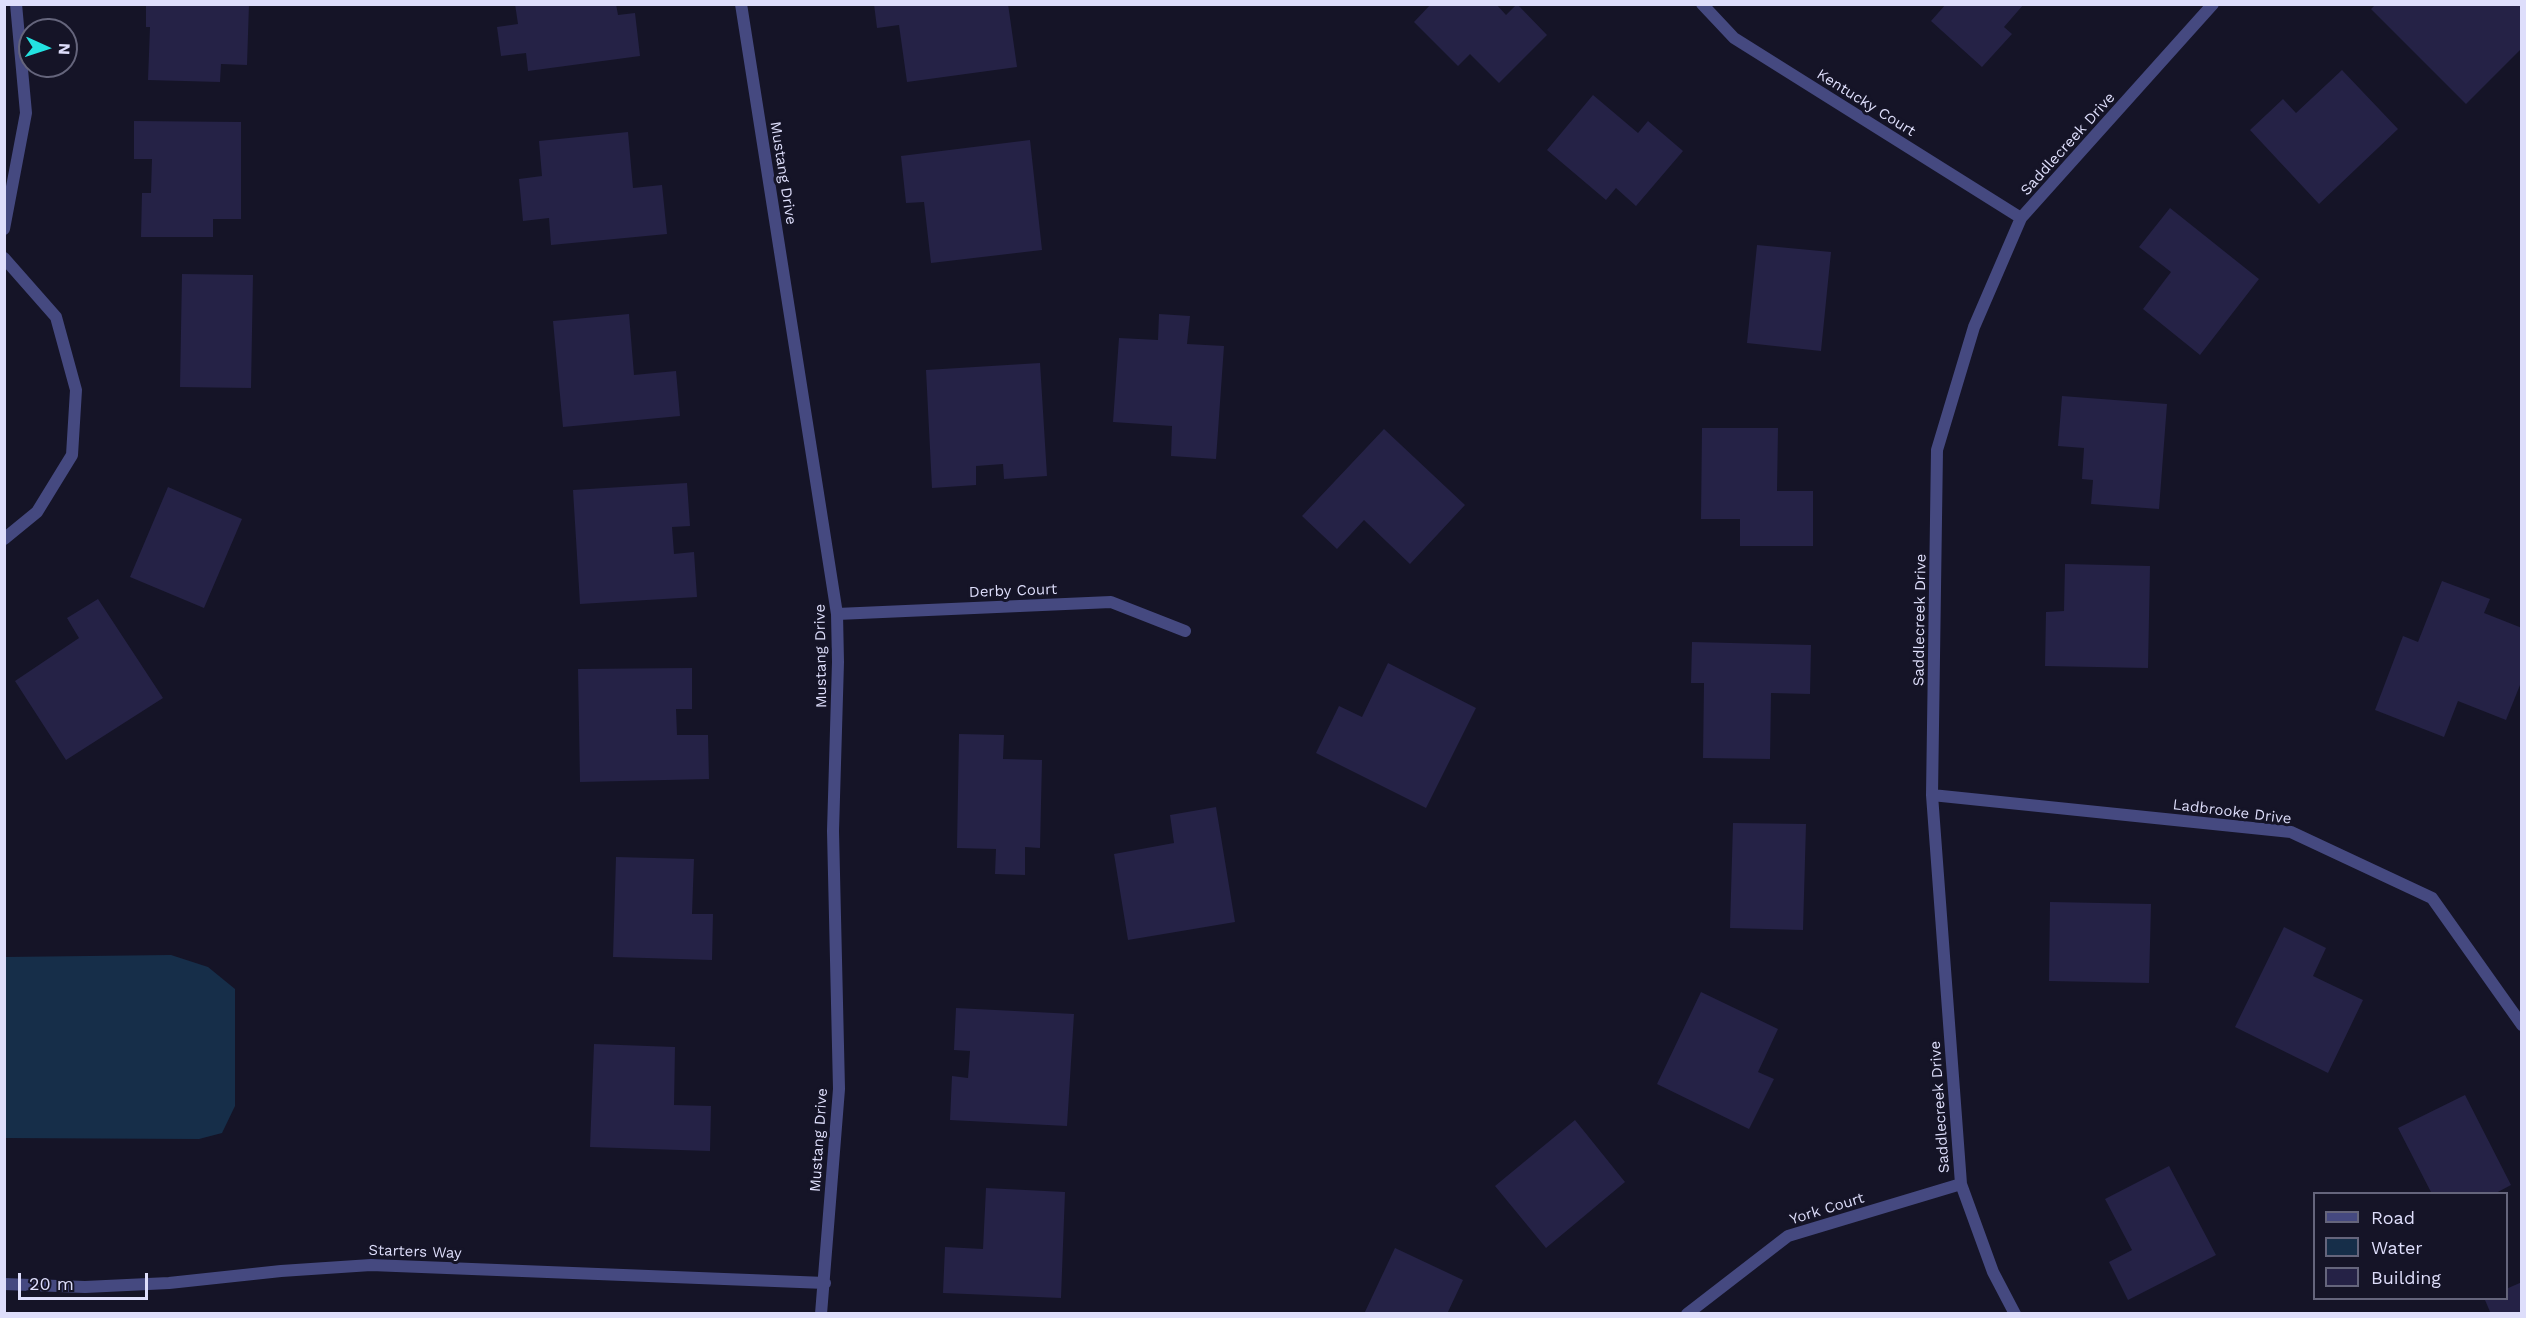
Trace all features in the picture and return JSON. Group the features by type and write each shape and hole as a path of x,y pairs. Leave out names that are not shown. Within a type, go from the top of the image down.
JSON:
{"street":[{"path":"4,229 26,113 16,4"},
{"name":"Mustang Drive","path":"741,4 837,614 838,662 833,831 839,1089 821,1314"},
{"name":"Kentucky Court","path":"1702,4 1734,38 2021,218"},
{"name":"Saddlecreek Drive","path":"2014,1314 1993,1272 1961,1184 1932,795 1937,450 1974,327 2021,218 2213,4"},
{"path":"4,258 56,316 76,390 72,455 37,512 4,539"},
{"name":"Derby Court","path":"837,614 1111,602 1185,631"},
{"name":"Ladbrooke Drive","path":"1932,795 2291,832 2432,898 2522,1025"},
{"name":"York Court","path":"1687,1314 1788,1236 1961,1184"},
{"name":"Starters Way","path":"4,1284 85,1287 169,1283 281,1271 371,1265 825,1283"}],"water":[{"path":"171,955 208,967 235,989 235,1106 222,1133 199,1139 5,1138 5,957"}],"building":[{"path":"146,4 249,4 247,65 221,64 220,82 148,80 150,27 146,27"},
{"path":"515,4 616,4 618,15 635,13 640,56 528,71 526,53 501,56 497,27 518,24"},
{"path":"874,4 1008,4 1017,67 907,82 899,25 877,28"},
{"path":"1431,4 1496,4 1506,15 1517,4 1547,35 1499,83 1470,54 1458,66 1414,22"},
{"path":"1946,4 2024,4 2004,27 2012,34 1982,67 1931,21"},
{"path":"2376,4 2522,4 2522,48 2466,104 2371,9"},
{"path":"2342,70 2398,129 2319,204 2250,130 2283,99 2296,113"},
{"path":"1593,95 1638,133 1648,121 1683,151 1636,206 1616,188 1606,200 1547,150"},
{"path":"134,121 241,122 241,219 213,219 213,237 141,237 142,193 151,193 152,159 134,159"},
{"path":"628,132 633,188 662,185 667,234 551,245 549,218 523,221 519,179 542,176 539,141"},
{"path":"1030,140 1042,250 931,263 924,202 906,203 901,156"},
{"path":"2170,208 2259,279 2200,355 2143,309 2171,272 2139,247"},
{"path":"1757,245 1831,252 1821,351 1747,343"},
{"path":"182,274 253,275 251,388 180,387"},
{"path":"629,314 634,375 676,371 680,416 563,427 553,321"},
{"path":"1159,314 1190,316 1187,344 1224,346 1216,459 1171,456 1172,426 1113,422 1119,338 1158,340"},
{"path":"1040,363 1047,476 1004,479 1003,464 976,466 976,485 932,488 926,370"},
{"path":"2062,396 2167,404 2159,509 2091,504 2093,480 2082,479 2084,448 2058,446"},
{"path":"1702,428 1778,428 1777,491 1813,491 1813,546 1740,546 1740,519 1701,519"},
{"path":"1384,429 1465,505 1410,564 1364,520 1337,549 1302,516"},
{"path":"687,483 690,526 672,527 674,554 694,552 697,597 580,604 573,490"},
{"path":"168,487 242,519 204,608 130,577"},
{"path":"2065,564 2150,566 2148,668 2045,666 2046,612 2064,611"},
{"path":"2442,581 2490,599 2484,613 2522,628 2522,680 2506,720 2458,701 2444,737 2375,710 2403,636 2418,642"},
{"path":"98,599 163,698 66,760 15,681 79,638 67,618"},
{"path":"1692,642 1811,645 1810,694 1771,693 1770,759 1703,758 1704,683 1691,683"},
{"path":"1388,663 1476,708 1426,808 1316,753 1339,706 1362,717"},
{"path":"692,668 692,709 676,709 677,735 708,735 709,779 580,782 578,669"},
{"path":"959,734 1004,735 1003,759 1042,760 1040,848 1025,847 1025,875 995,874 996,849 957,848"},
{"path":"1216,807 1235,922 1128,940 1114,854 1174,843 1170,815"},
{"path":"1733,823 1806,824 1803,930 1730,928"},
{"path":"616,857 694,859 692,914 713,914 712,960 613,957"},
{"path":"2050,902 2151,904 2149,983 2049,981"},
{"path":"2284,927 2326,948 2313,976 2363,1000 2328,1073 2235,1027"},
{"path":"1701,992 1778,1029 1758,1072 1774,1079 1749,1129 1657,1084"},
{"path":"956,1008 1074,1014 1067,1126 950,1120 952,1076 968,1078 970,1051 954,1050"},
{"path":"594,1044 675,1047 674,1105 711,1106 710,1151 590,1147"},
{"path":"2465,1095 2511,1185 2498,1192 2431,1192 2398,1128"},
{"path":"1575,1120 1625,1182 1546,1248 1495,1186"},
{"path":"2169,1166 2216,1255 2128,1300 2109,1262 2132,1250 2105,1199"},
{"path":"986,1188 1065,1192 1061,1298 943,1293 945,1247 983,1249"},
{"path":"1395,1248 1463,1280 1447,1314 1364,1314"},
{"path":"2522,1282 2522,1314 2491,1314 2485,1300 2508,1300 2508,1288"}]}
